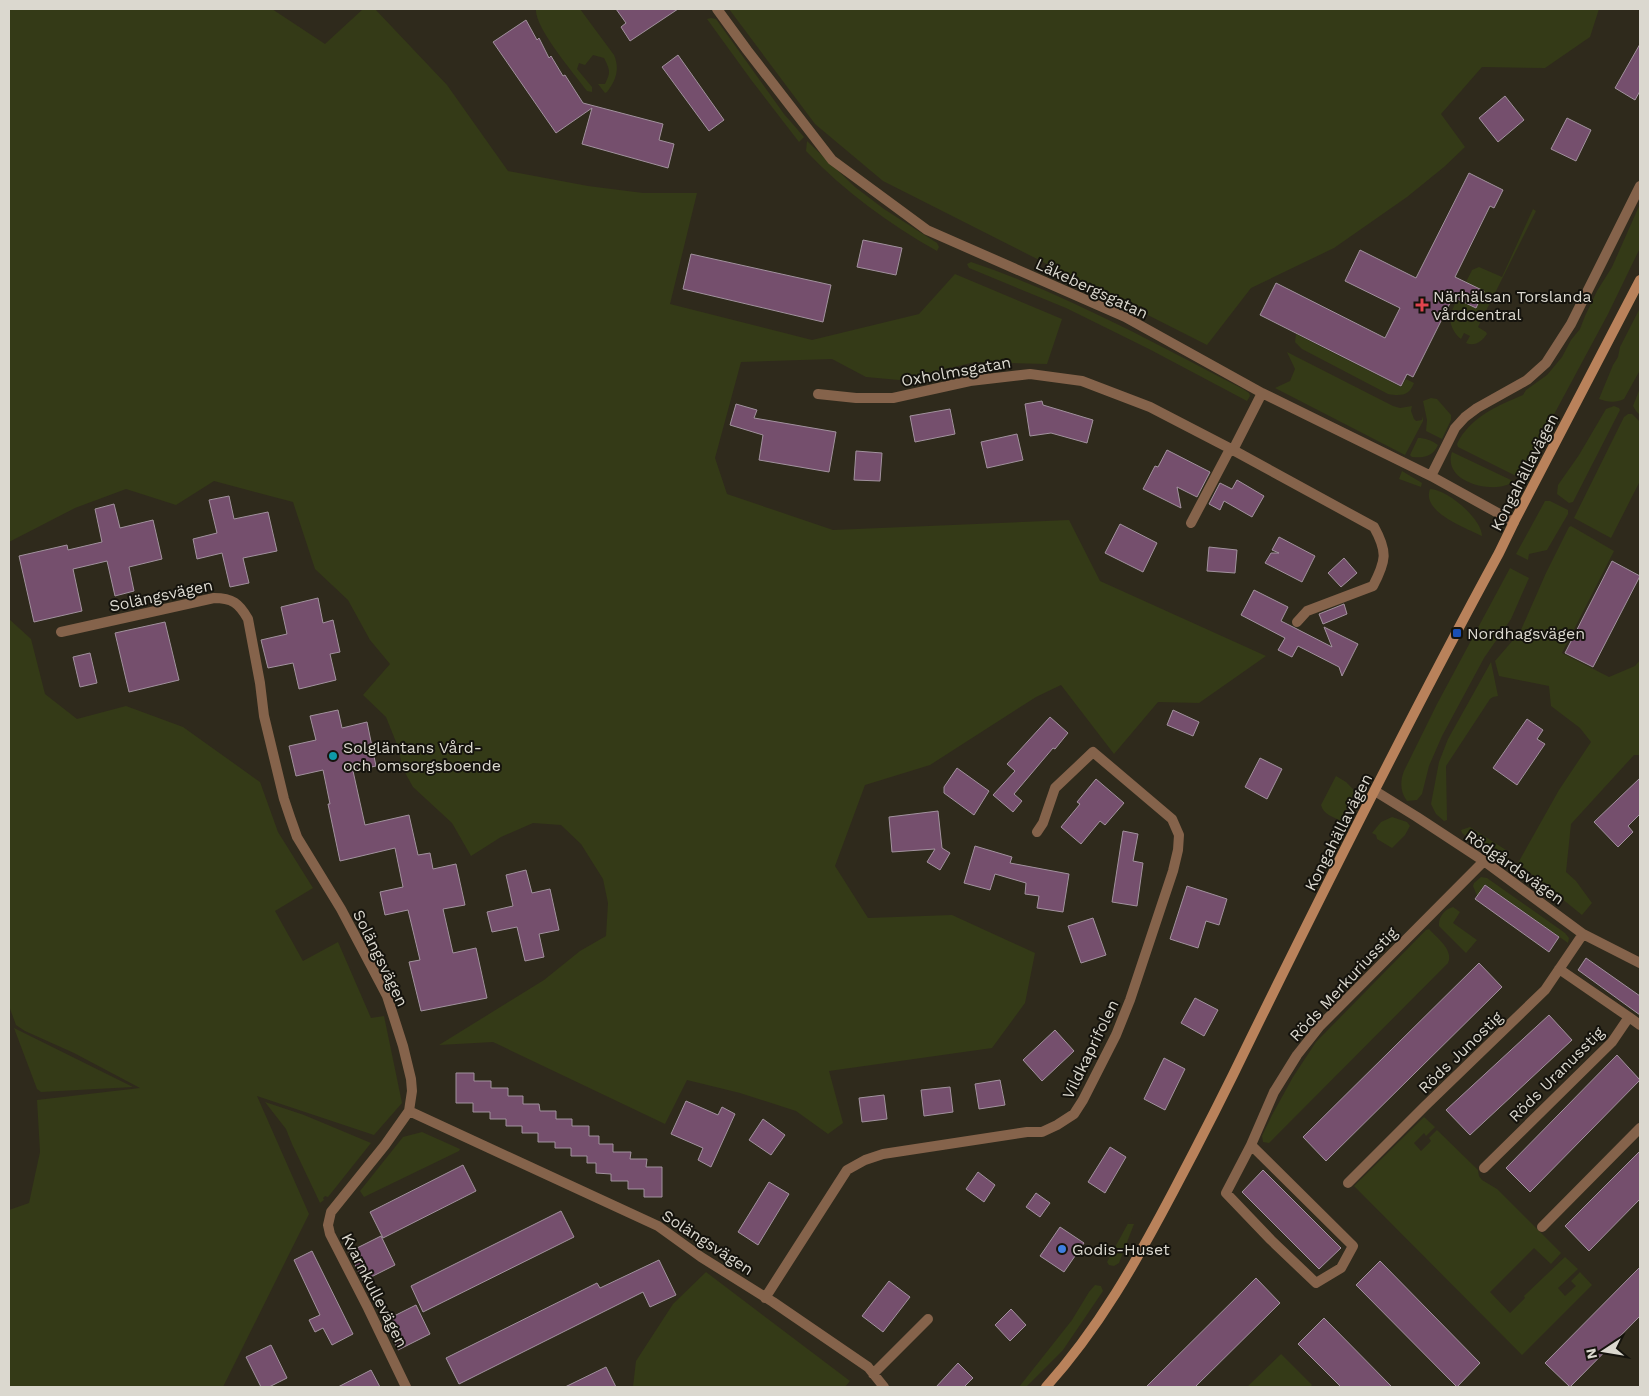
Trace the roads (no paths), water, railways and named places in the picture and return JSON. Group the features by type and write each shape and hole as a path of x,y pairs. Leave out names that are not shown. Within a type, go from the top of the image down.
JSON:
{"street":[{"name":"Låkebergsgatan","path":"717,9 832,160 927,230 1125,318 1262,393 1431,476 1514,522"},
{"path":"1431,476 1455,428 1465,418 1477,408 1527,380 1546,364 1571,324 1640,186"},
{"name":"Kongahällavägen","path":"1046,1387 1081,1346 1096,1325 1154,1229 1232,1080 1354,831 1640,280"},
{"name":"Oxholmsgatan","path":"818,394 856,398 893,398 970,381 1030,374 1082,381 1150,406 1374,527 1381,539 1385,552 1380,573 1374,586 1307,611 1297,622"},
{"path":"1191,523 1262,393"},
{"name":"Solängsvägen","path":"61,632 214,598 226,598 242,609 248,619 264,716 284,799 298,837 341,909 387,996 411,1079 412,1091 409,1111 658,1226 868,1367 884,1387"},
{"name":"Vildkaprifolen","path":"765,1298 846,1170 865,1160 884,1154 1042,1132 1074,1114 1083,1100 1116,1035 1130,1000 1173,870 1178,850 1179,835 1172,819 1093,752 1055,788 1043,823 1037,832"},
{"name":"Rödgårdsvägen","path":"1375,791 1484,861 1583,934 1640,963"},
{"name":"Röds Merkuriusstig","path":"1251,1145 1353,1246 1340,1268 1316,1283 1226,1193 1251,1145 1274,1092 1297,1055 1320,1026 1484,861"},
{"name":"Röds Junostig","path":"1348,1184 1425,1106 1545,990 1583,934"},
{"name":"Röds Uranusstig","path":"1484,1168 1612,1042 1629,1017 1559,969"},
{"path":"1629,1017 1640,1026"},
{"name":"Kvarnkullevägen","path":"406,1387 368,1308 336,1248 328,1226 331,1212 385,1145 409,1111"},
{"path":"1542,1227 1640,1128"},
{"path":"873,1374 928,1319"}],"place":[{"name":"Närhälsan Torslanda vårdcentral","path":"1422,305"},
{"name":"Nordhagsvägen","path":"1457,633"},
{"name":"Solgläntans Vård- och omsorgsboende","path":"333,756"},
{"name":"Godis-Huset","path":"1062,1249"}]}
